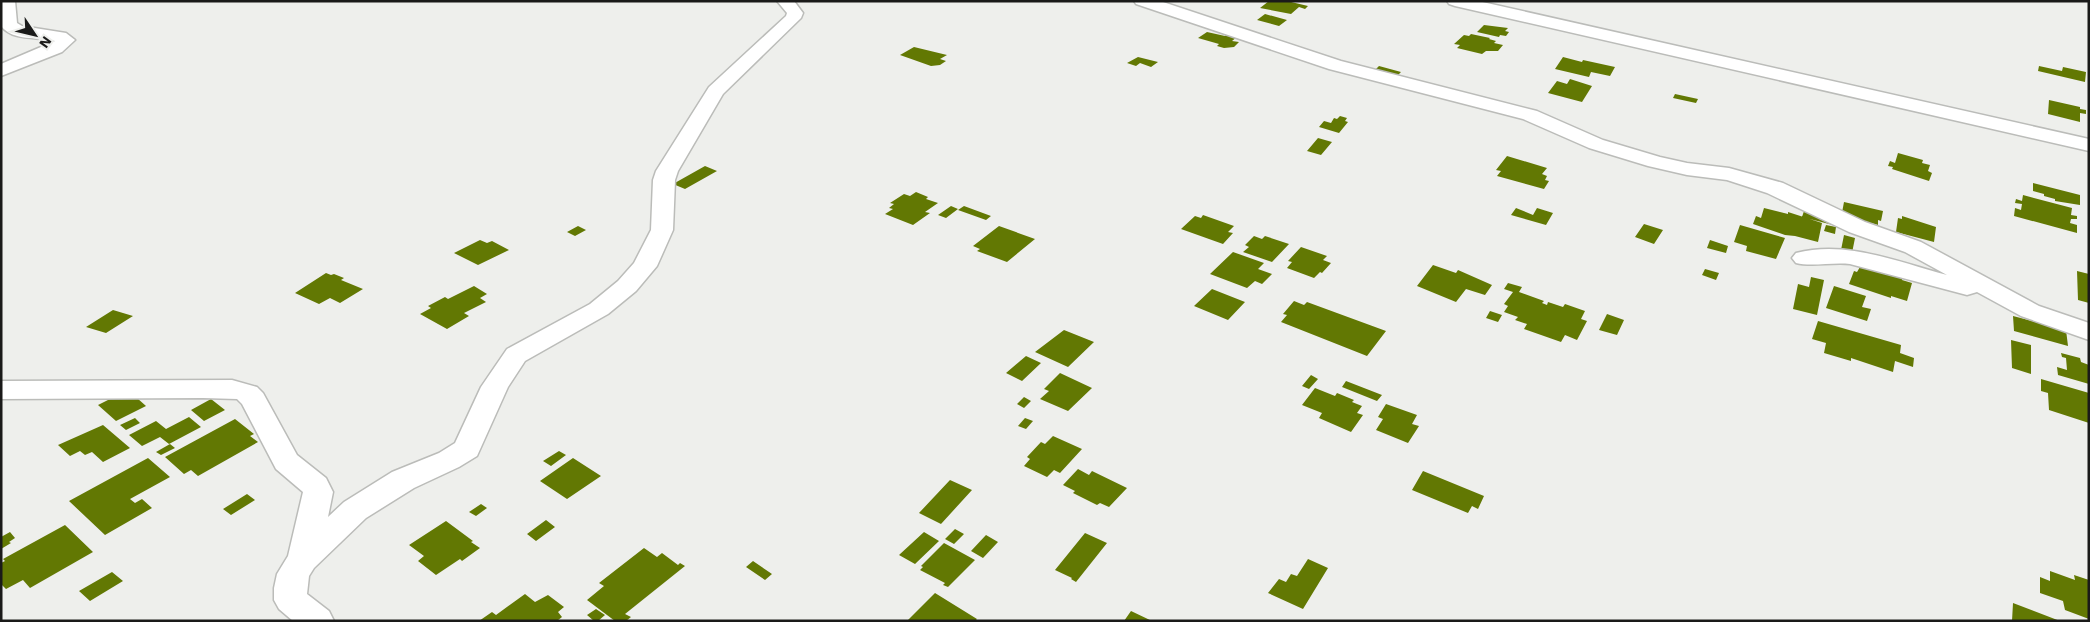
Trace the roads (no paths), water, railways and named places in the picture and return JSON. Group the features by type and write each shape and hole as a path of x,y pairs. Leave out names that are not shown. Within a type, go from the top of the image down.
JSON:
{"street":[{"path":"1,71 56,48 66,40 59,36 16,30 9,25 6,1"},
{"path":"317,621 291,600 290,588 293,574 303,559 355,510 403,480 449,460 467,449 495,387 516,355 599,309 627,286 645,266 662,230 664,180 667,171 716,92 792,18 794,14 792,8 785,1"},
{"path":"1142,1 1224,26 1272,45 1335,65 1521,112 1596,144 1655,162 1687,169 1729,174 1760,183 1795,196 1857,227 1913,247 2030,311 2089,332"},
{"path":"1455,1 2089,145"},
{"path":"1804,258 1832,255 1852,257 1976,291 1994,292"},
{"path":"1,390 54,391 104,388 232,389 247,393 253,399 286,462 315,486 318,492 303,559"}]}
